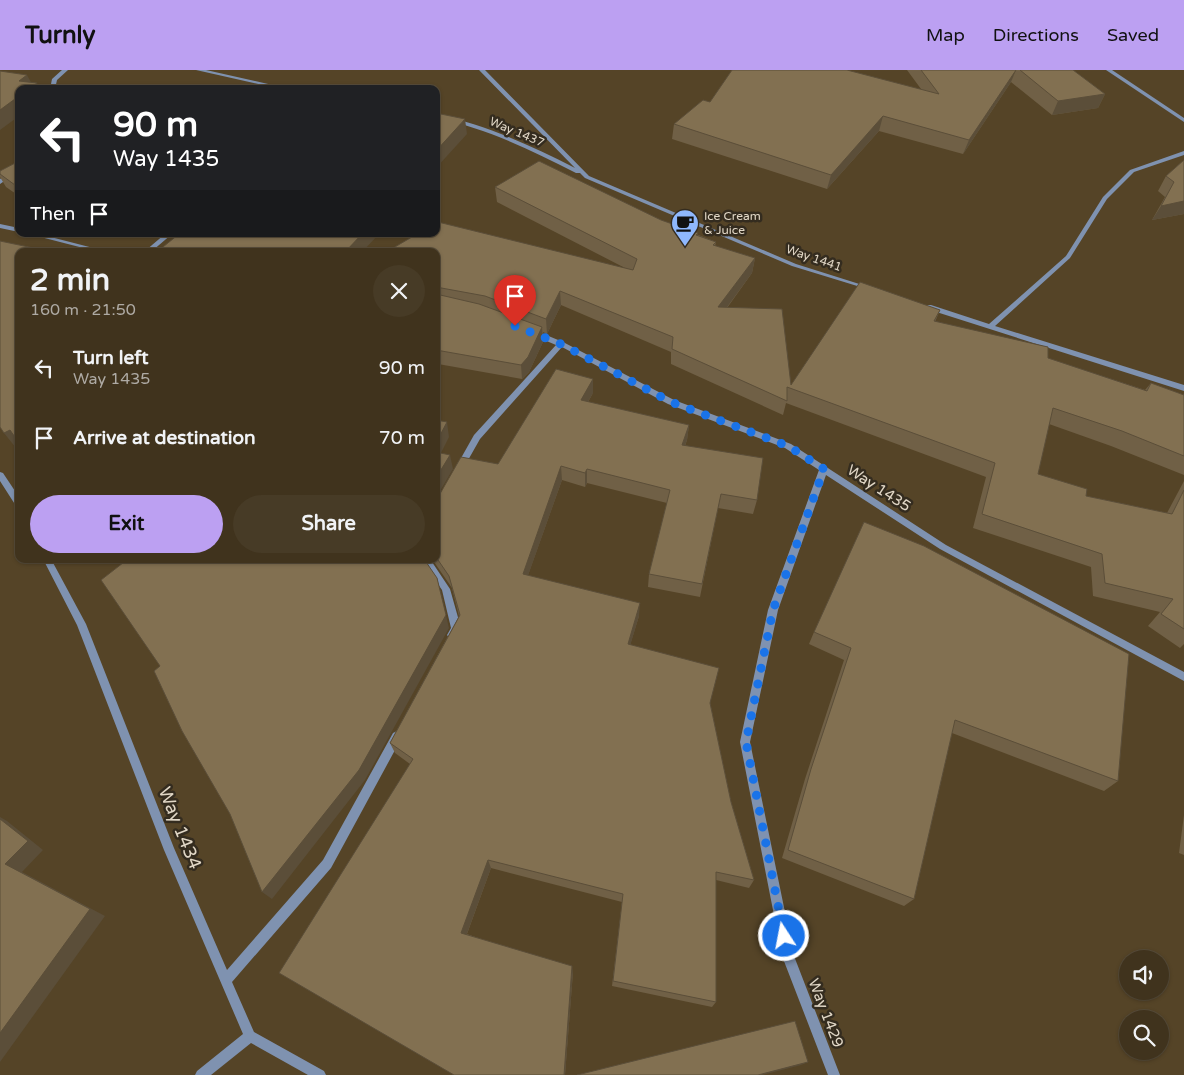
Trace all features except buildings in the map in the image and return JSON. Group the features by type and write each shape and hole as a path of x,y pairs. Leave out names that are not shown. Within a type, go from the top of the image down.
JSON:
{"street":[{"path":"53,85 55,79 65,70"},
{"path":"199,70 269,85"},
{"name":"Way 1441","path":"482,70 587,177 794,265 878,291"},
{"path":"1109,70 1184,120"},
{"name":"Way 1437","path":"440,117 458,120 521,142 587,177"},
{"path":"991,326 1068,257 1104,198 1132,171 1184,153"},
{"path":"0,182 15,171"},
{"path":"0,226 15,229"},
{"path":"44,237 90,248"},
{"path":"152,248 165,237"},
{"path":"925,305 1184,388"},
{"name":"Way 1435","path":"527,331 561,344 671,402 788,446 943,547 1184,677"},
{"path":"454,478 477,437 561,344"},
{"name":"Way 1429","path":"824,469 773,610 746,742 788,956 834,1075"},
{"path":"0,475 15,498"},
{"name":"Way 1434","path":"49,563 81,624 170,850 250,1036"},
{"path":"428,563 446,588 456,628 446,645"},
{"path":"226,980 327,864 404,724"},
{"path":"201,1075 250,1036 320,1075"}],"place":[{"name":"Ice Cream & Juice","path":"685,247"}],"route":[{"path":"515,326 561,344 671,402 788,446 824,469 773,610 746,742 784,936"}]}
